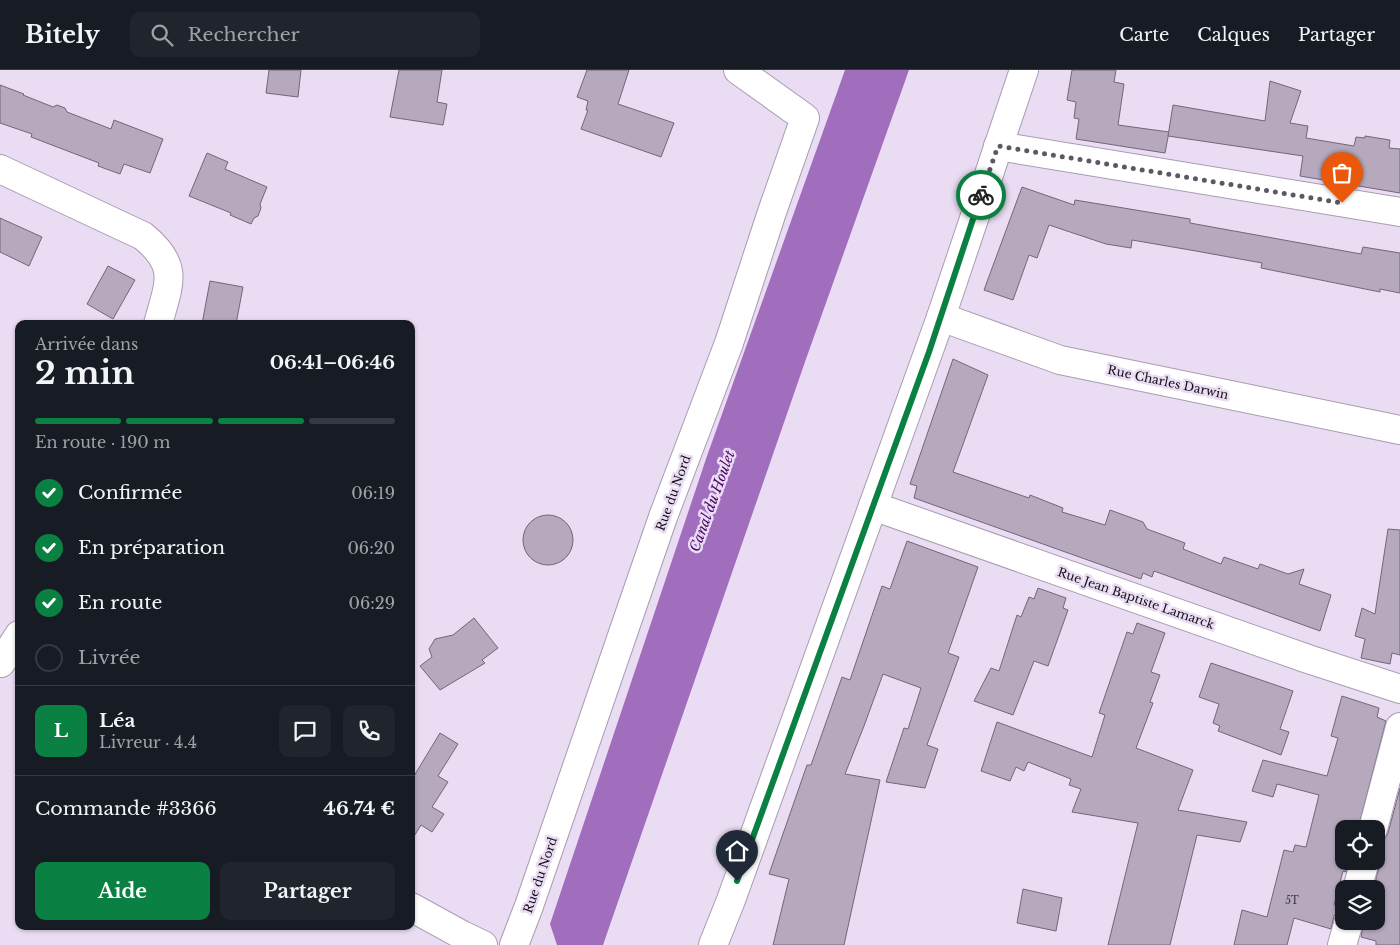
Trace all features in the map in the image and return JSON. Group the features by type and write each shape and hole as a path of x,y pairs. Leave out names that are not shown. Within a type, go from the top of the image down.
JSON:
{"street":[{"name":"Rue du Nord","path":"514,945 533,897 663,518 729,343 805,118 738,70"},
{"path":"713,945 731,900 941,317 1024,70"},
{"path":"998,146 1400,212"},
{"path":"0,169 143,236 156,247 164,258 169,273 168,289 159,320"},
{"name":"Rue Charles Darwin","path":"941,317 1060,360 1400,430"},
{"name":"Rue Jean Baptiste Lamarck","path":"873,506 1317,662 1400,689"},
{"path":"7,666 15,645"},
{"path":"1375,820 1400,727"},
{"path":"415,909 483,945"},
{"path":"1342,945 1346,930"}],"water":[{"name":"Canal du Houlet","path":"845,70 909,70 806,359 603,945 557,945 550,924 707,456"}],"building":[{"path":"269,70 301,70 298,97 266,93"},
{"path":"399,70 442,70 437,102 447,104 443,125 390,117"},
{"path":"587,70 629,70 618,104 674,123 661,157 581,129 588,110 586,110 588,101 577,97"},
{"path":"1072,70 1116,70 1114,82 1124,84 1118,125 1169,132 1165,153 1076,139 1079,119 1074,118 1076,102 1067,100"},
{"path":"1270,81 1301,91 1290,123 1308,126 1306,138 1354,146 1356,137 1365,138 1365,136 1390,140 1389,148 1400,149 1400,193 1300,176 1303,156 1168,136 1173,105 1265,121"},
{"path":"0,85 53,107 57,105 65,108 67,112 111,129 114,120 163,139 150,173 124,164 120,174 98,166 99,163 31,137 32,134 0,123"},
{"path":"207,153 228,162 225,169 267,187 260,204 261,208 258,216 254,218 251,224 230,215 231,213 189,196"},
{"path":"1022,187 1074,205 1075,200 1190,219 1190,223 1361,254 1363,247 1400,253 1400,293 1380,289 1380,292 1261,268 1262,263 1132,240 1131,248 1106,244 1049,225 1037,258 1029,255 1013,300 984,290"},
{"path":"0,218 42,237 29,266 0,252"},
{"path":"108,266 135,280 113,319 87,304"},
{"path":"210,281 243,287 237,320 203,320"},
{"path":"953,359 988,375 953,472 1029,498 1030,495 1063,508 1062,512 1105,525 1110,510 1143,522 1147,529 1185,543 1183,549 1221,564 1224,557 1258,569 1260,564 1288,574 1304,569 1299,584 1331,595 1320,631 1154,571 1152,577 1143,573 1141,579 914,498 917,486 910,484"},
{"path":"543,515 553,515 566,522 573,535 573,545 566,558 553,565 543,565 534,561 527,554 523,545 523,535 527,526 534,519"},
{"path":"1388,529 1400,530 1400,655 1392,653 1390,664 1361,658 1365,639 1355,636 1362,608 1375,614"},
{"path":"907,541 978,567 948,653 959,657 927,745 938,749 925,788 886,782 904,728 908,729 921,688 883,674 845,774 880,780 844,945 773,945 789,879 769,874 807,765 811,765 842,677 850,680 882,586 890,589"},
{"path":"1038,588 1066,598 1063,608 1068,610 1048,666 1034,661 1013,715 974,701 991,668 999,671 1017,615 1021,617 1029,597 1034,599"},
{"path":"474,618 498,648 482,660 485,663 440,690 420,666 432,657 429,649 435,639 453,635"},
{"path":"1137,623 1165,633 1151,672 1160,675 1150,702 1153,703 1136,748 1193,770 1178,810 1247,822 1240,842 1197,835 1170,945 1108,945 1138,823 1072,812 1081,789 1069,785 1071,779 1028,762 1024,771 1016,767 1010,781 981,771 997,722 1092,757 1105,715 1099,713 1127,632 1133,634"},
{"path":"1211,663 1293,691 1280,729 1289,732 1281,755 1218,731 1220,726 1213,723 1219,704 1199,697"},
{"path":"1342,696 1379,708 1377,717 1386,721 1360,820 1335,820 1335,870 1347,870 1346,872 1343,871 1341,880 1335,880 1335,915 1331,929 1294,918 1287,945 1234,945 1242,910 1267,917 1284,850 1293,852 1295,845 1306,847 1319,795 1277,784 1273,797 1252,791 1263,760 1327,776 1338,738 1331,736"},
{"path":"440,733 458,744 438,776 448,782 432,807 444,814 432,832 421,825 415,835 415,774"},
{"path":"1400,788 1400,945 1376,945 1376,941 1361,937 1362,930 1385,930 1385,880 1376,880 1376,878 1378,870 1385,870 1385,838"},
{"path":"1023,889 1062,898 1056,931 1017,923"}],"way so far":[{"path":"981,195 998,146 1342,203"}],"route":[{"path":"737,881 929,352 981,195"}]}
